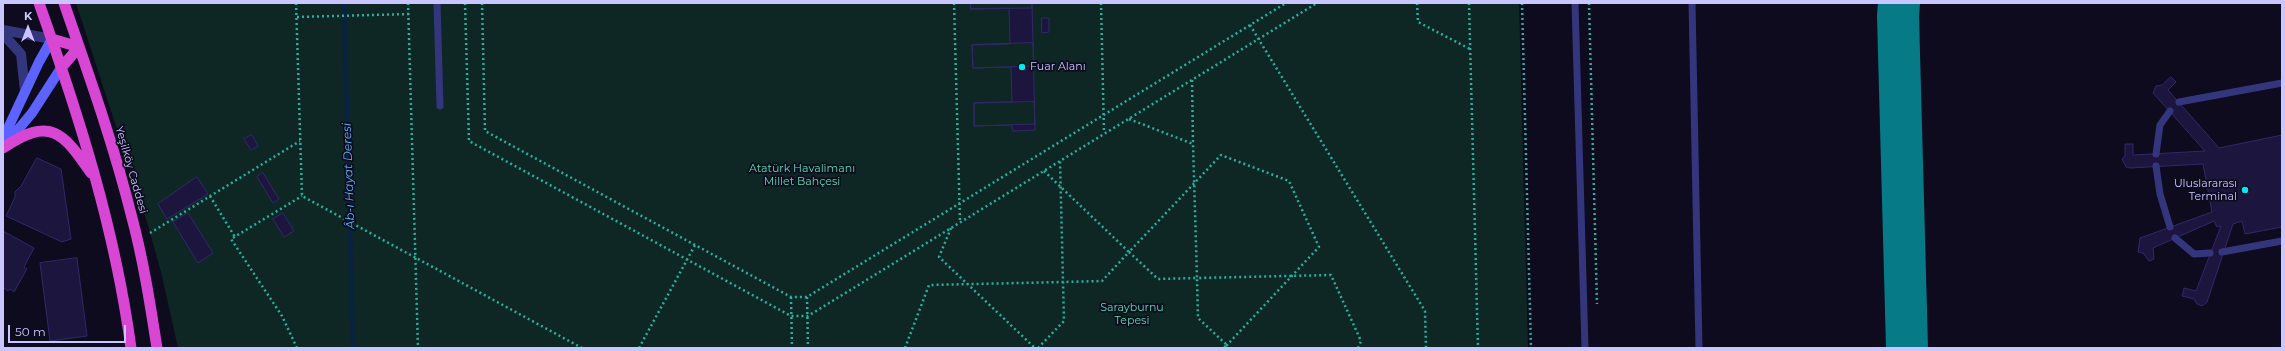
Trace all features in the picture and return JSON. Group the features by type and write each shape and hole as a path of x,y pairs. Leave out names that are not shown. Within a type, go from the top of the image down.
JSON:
{"highway":[{"path":"39,3 52,39 97,183 124,294 131,348"},
{"name":"Yeşilköy Caddesi","path":"64,3 117,162 143,263 157,348"},
{"path":"52,39 79,48 61,68"},
{"path":"3,147 30,132 51,131 66,140 97,183"}],"main road":[{"path":"3,139 25,91 52,39"},
{"path":"3,147 25,123 61,68"}],"street":[{"path":"3,30 52,39"},
{"path":"3,34 21,54 25,91"}],"lane":[{"path":"437,3 440,106"},
{"path":"1575,3 1584,348"},
{"path":"1692,3 1699,348"},
{"path":"2179,102 2282,83"},
{"path":"2156,154 2160,125 2170,111"},
{"path":"2156,166 2160,194 2170,227"},
{"path":"2175,238 2194,254 2210,253"},
{"path":"2222,252 2282,241"}],"path":[{"path":"296,3 302,196"},
{"path":"408,3 418,348"},
{"path":"465,3 469,141 791,316 808,316 1317,3"},
{"path":"482,3 485,131 791,297 807,297 1286,3"},
{"path":"954,3 960,222"},
{"path":"1100,3 1104,134"},
{"path":"1417,3 1418,22 1470,50"},
{"path":"1469,3 1478,348"},
{"path":"1522,3 1531,348"},
{"path":"1589,3 1597,309"},
{"path":"297,16 409,14"},
{"path":"1250,25 1425,311 1426,348"},
{"path":"1192,80 1198,318 1230,348"},
{"path":"1128,119 1193,144"},
{"path":"150,233 300,141"},
{"path":"905,348 929,285 1102,281 1221,155 1289,181 1319,247 1223,348"},
{"path":"951,228 940,257 1037,348 1064,321 1060,161"},
{"path":"1044,171 1158,279 1331,275 1361,341 1358,348"},
{"path":"210,196 235,237"},
{"path":"302,196 582,348"},
{"path":"297,348 282,316 232,239 302,196"},
{"path":"639,348 695,245"},
{"path":"791,297 792,348"},
{"path":"807,297 808,348"}],"green space":[{"name":"Atatürk Havalimanı Millet Bahçesi","path":"76,3 1519,3 1528,348 178,348 161,272 147,222"}],"building":[{"path":"971,3 1032,3 1032,8 971,9"},
{"name":"Fuar Alanı","path":"971,3 1032,3 1035,130 1013,131 1012,125 974,126 974,103 1012,102 1011,67 973,68 972,45 1010,44 1009,8 971,9"},
{"path":"1042,18 1049,18 1049,32 1042,33"},
{"path":"1033,43 1034,66 973,68 972,45"},
{"name":"Uluslararası Terminal","path":"2171,77 2176,82 2168,90 2219,148 2282,135 2282,227 2245,234 2242,221 2233,224 2207,302 2202,306 2197,304 2194,299 2182,296 2184,288 2196,291 2221,226 2217,227 2214,221 2153,248 2154,259 2149,261 2143,253 2138,252 2140,238 2212,212 2203,164 2130,168 2126,167 2122,159 2125,156 2125,144 2133,144 2133,155 2205,151 2153,93 2156,86 2162,85"},
{"path":"1034,102 1035,124 974,126 974,103"},
{"path":"252,135 258,146 251,150 244,139"},
{"path":"37,158 61,169 71,239 62,242 6,216 15,197 15,192 21,186"},
{"path":"263,173 279,199 273,203 257,177"},
{"path":"197,177 208,194 167,219 158,204"},
{"path":"188,213 213,253 198,263 173,222"},
{"path":"283,213 294,231 284,237 273,219"},
{"path":"3,231 34,248 24,267 27,269 14,292 10,289 8,291 3,287"},
{"path":"77,258 87,336 50,341 40,263"}],"waterway":[{"name":"Âb-ı Hayat Deresi","path":"344,3 353,348"}],"taxiway":[{"path":"1899,3 1898,16 1907,348"}],"place":[{"name":"Fuar Alanı","path":"1022,67"},
{"name":"Uluslararası Terminal","path":"2245,190"}],"park label":[{"name":"Sarayburnu Tepesi","path":"1132,314"}]}
